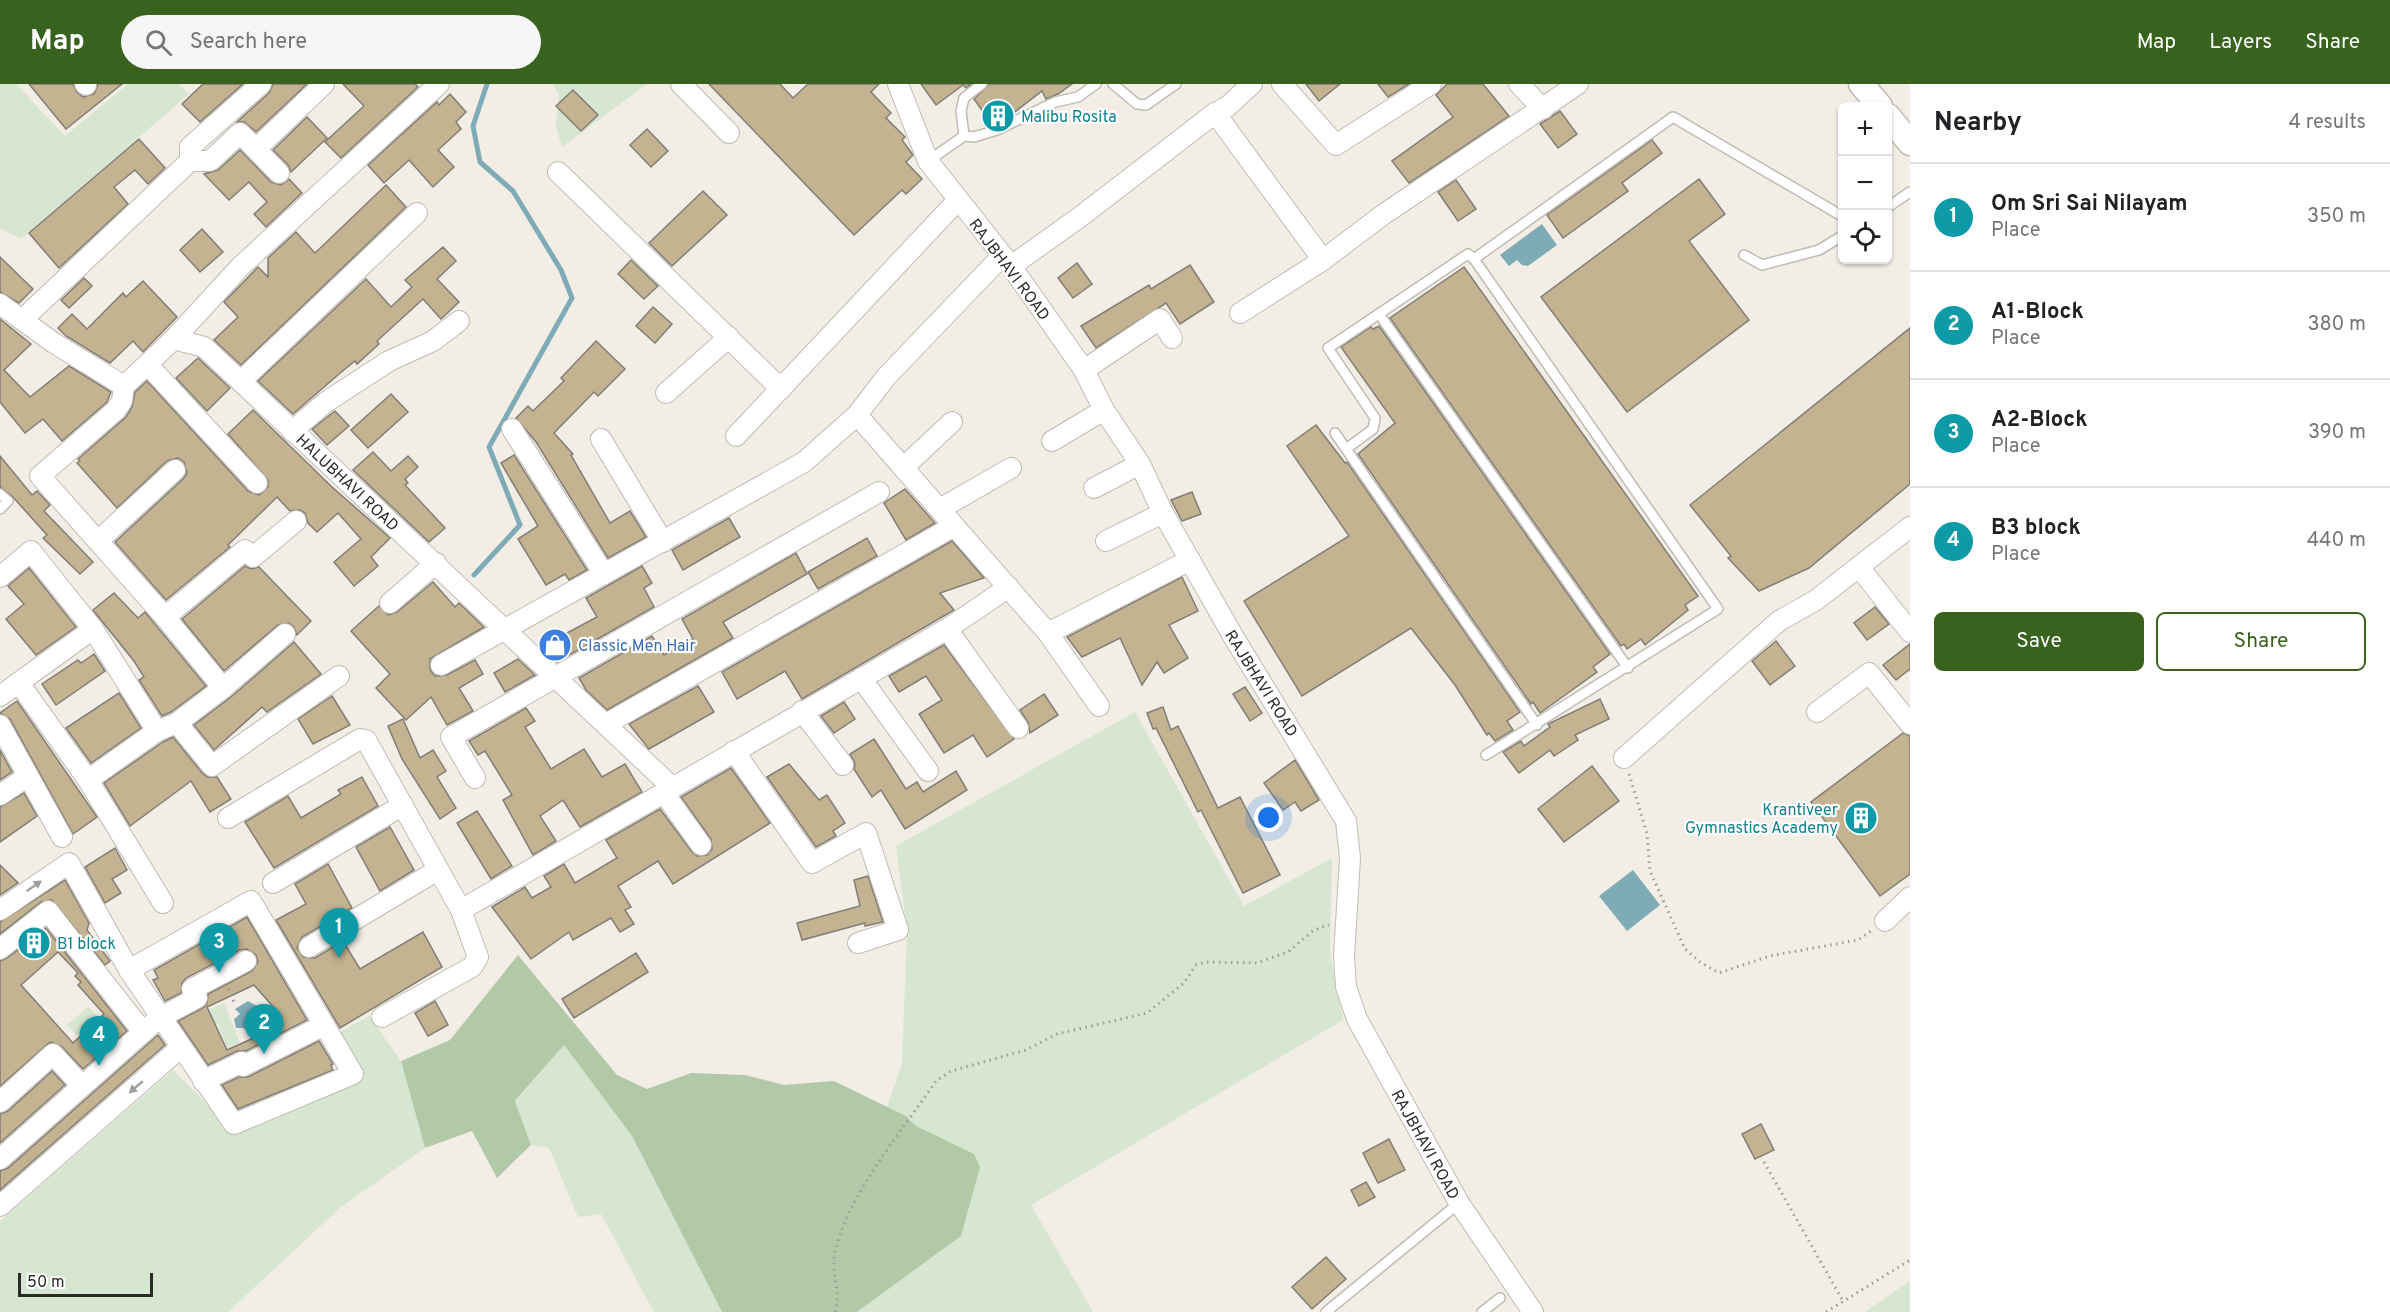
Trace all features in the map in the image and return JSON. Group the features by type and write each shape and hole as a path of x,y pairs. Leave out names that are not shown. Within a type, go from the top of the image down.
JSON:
{"street":[{"path":"190,161 190,147 261,84"},
{"path":"256,149 324,84"},
{"path":"223,688 165,617 40,476 116,410 122,401 124,386 174,339 240,267 439,84"},
{"path":"681,84 729,133"},
{"name":"RAJBHAVI ROAD","path":"898,84 928,161 1006,261 1084,370 1104,410 1140,464 1163,513 1233,636 1346,821 1350,858 1344,956 1346,987 1357,1019 1459,1203 1533,1312"},
{"path":"441,665 804,462 857,415 886,377 1006,261 1080,218 1215,113 1227,107 1252,84"},
{"path":"1282,84 1336,145 1431,84"},
{"path":"1519,84 1544,109"},
{"path":"1240,313 1323,260 1384,214 1544,109 1578,84"},
{"path":"1861,84 1877,102"},
{"path":"1215,113 1323,260"},
{"path":"1892,122 1910,143"},
{"path":"22,320 190,161 210,161 240,133 279,173"},
{"path":"558,172 781,389"},
{"path":"736,436 958,200"},
{"path":"240,381 417,213"},
{"path":"0,304 54,344 124,386"},
{"path":"1084,370 1160,319 1172,338"},
{"path":"292,430 326,402 389,361 433,341 459,321"},
{"path":"666,393 729,337"},
{"name":"HALUBHAVI ROAD","path":"174,339 204,347 606,724 669,790 700,845"},
{"path":"148,365 257,483"},
{"path":"1052,441 1104,410"},
{"path":"857,415 1048,633 1099,706"},
{"path":"904,467 952,422"},
{"path":"512,429 604,574"},
{"path":"601,439 663,542"},
{"path":"1094,488 1140,464"},
{"path":"940,509 1011,468"},
{"path":"98,541 175,470"},
{"path":"475,778 451,737 879,492"},
{"path":"1106,541 1163,513"},
{"path":"165,617 245,550 253,557 296,520"},
{"path":"606,724 954,526"},
{"path":"1624,758 1779,621 1816,600 1910,527"},
{"path":"0,577 31,551 93,629 157,731"},
{"path":"1048,633 1190,560"},
{"path":"390,603 436,563"},
{"path":"1859,567 1910,632"},
{"path":"461,910 947,629 1009,587"},
{"path":"0,696 93,629"},
{"path":"947,629 1018,728"},
{"path":"88,780 157,731 177,723 223,688 285,634"},
{"path":"1817,712 1869,673 1910,724"},
{"path":"177,723 212,766 339,676"},
{"path":"861,678 928,771"},
{"path":"19,684 88,780 163,903"},
{"path":"802,711 843,765"},
{"path":"0,725 62,837"},
{"path":"228,818 360,739 366,740 461,910 478,957 477,962 382,1017"},
{"path":"734,751 812,863 866,834 898,930 858,943"},
{"path":"0,795 28,776"},
{"path":"273,883 403,805"},
{"path":"0,910 69,862 129,970 159,1018 234,1124 353,1074 252,901 129,970"},
{"path":"309,947 438,870"},
{"path":"1885,921 1910,897"},
{"path":"0,949 48,911 143,1032"},
{"path":"0,1159 159,1018 197,998 192,988 246,961"},
{"path":"203,1081 242,1062 243,1066 324,1025"},
{"path":"0,1206 180,1048"},
{"path":"0,1102 53,1054 82,1086"}],"lane":[{"path":"964,136 961,111 964,98 982,84"},
{"path":"928,161 964,136 974,137 997,130 1055,102 1078,97 1096,84"},
{"path":"1113,84 1137,104 1146,105 1176,84"},
{"path":"1474,258 1673,117 1838,214"},
{"path":"1892,204 1910,192"},
{"path":"1744,255 1762,264 1819,250 1838,238"},
{"path":"1346,449 1372,429 1375,418 1328,348 1468,254 1474,258 1718,609 1628,668 1486,755"},
{"path":"1379,314 1628,668"},
{"path":"1335,433 1537,724"},
{"path":"0,494 8,501 0,509"},
{"path":"1326,1312 1459,1203"},
{"path":"1482,1312 1500,1298"}],"path":[{"path":"1624,758 1647,834 1650,871 1685,949 1700,962 1719,973 1770,956 1858,940 1885,921"},
{"path":"835,1312 839,1297 834,1255 856,1199 936,1081 951,1071 1026,1050 1057,1034 1147,1013 1184,983 1196,965 1205,962 1257,963 1288,952 1314,930 1347,917"},
{"path":"1764,1162 1843,1301"},
{"path":"1826,1312 1910,1260"}],"green space":[{"path":"0,84 16,84 65,136 128,84 179,84 189,94 21,239 0,228"},
{"path":"553,84 647,84 562,147 556,127 559,95"},
{"path":"1135,712 1244,906 1332,858 1330,952 1343,1020 1031,1205 1093,1312 857,1312 961,1236 916,1126 906,1116 887,1107 902,1064 907,930 896,846"},
{"path":"518,955 617,1075 647,1089 691,1073 745,1075 784,1085 834,1081 906,1116 916,1126 974,1154 980,1167 961,1236 857,1312 722,1312 632,1136 564,1045 515,1101 531,1145 497,1178 472,1131 425,1148 401,1061 450,1040"},
{"path":"224,1003 240,1043 227,1048 218,1024 213,1025 207,1010"},
{"path":"88,1007 97,1016 77,1035 67,1025"},
{"path":"369,1016 401,1061 425,1148 341,1207 228,1312 0,1312 0,1221 173,1070 235,1131 363,1078 337,1034"},
{"path":"564,1045 632,1136 722,1312 654,1312 601,1214 578,1217 549,1148 531,1145 515,1102"},
{"path":"1910,1281 1910,1312 1865,1312"}],"water":[{"path":"1542,224 1557,245 1528,266 1522,265 1517,260 1509,266 1500,255"},
{"path":"1633,870 1660,905 1627,931 1599,896"},
{"path":"248,1001 264,1009 270,1019 270,1025 255,1034 243,1028 236,1028 234,1019 240,1014 235,1009"}],"building":[{"path":"29,84 73,84 83,97 94,94 98,84 122,84 66,129"},
{"path":"203,84 243,84 200,122 182,104"},
{"path":"273,84 307,84 256,132 244,122 237,122 269,93"},
{"path":"343,84 415,84 418,87 341,158 325,142 364,106"},
{"path":"709,84 780,84 793,98 808,84 879,84 871,92 891,113 886,118 905,137 902,140 913,155 906,162 922,179 906,194 902,190 854,235"},
{"path":"921,84 971,84 966,88 963,85 936,105"},
{"name":"Malibu Rosita","path":"989,84 1072,84 1046,99 1042,91 1007,118 992,124 974,99"},
{"path":"1306,84 1340,84 1319,101"},
{"path":"1378,84 1409,84 1388,97"},
{"path":"1447,84 1483,84 1509,116 1409,183 1392,161 1453,117 1436,95"},
{"path":"573,90 598,115 581,131 556,106"},
{"path":"450,94 466,112 456,122 461,129 438,150 454,167 433,187 409,160 384,183 368,165 437,102 439,105"},
{"path":"1560,111 1577,134 1558,148 1540,124"},
{"path":"307,117 327,138 291,172 288,165 273,150"},
{"path":"647,129 668,151 651,167 630,145"},
{"path":"139,139 165,168 148,184 135,170 114,187 128,204 59,268 29,233"},
{"path":"1652,140 1662,153 1622,183 1628,191 1563,238 1547,215"},
{"path":"240,150 271,182 281,185 289,179 302,193 266,227 254,214 267,202 249,182 229,200 204,174 218,170"},
{"path":"1699,179 1725,214 1689,241 1749,320 1627,412 1541,297"},
{"path":"1456,180 1476,209 1458,221 1438,192"},
{"path":"386,185 406,207 241,365 214,340 238,317 224,302 258,267 268,277 268,258 296,232 315,253"},
{"path":"703,191 727,215 672,266 649,243"},
{"path":"202,229 223,252 200,272 180,250"},
{"path":"443,247 456,261 437,279 459,302 441,319 423,299 377,341 379,344 357,364 355,361 293,414 258,381 366,279 391,307 412,287 405,280"},
{"path":"0,257 33,289 19,303 0,292"},
{"path":"631,260 658,286 644,299 618,274"},
{"path":"1077,263 1092,284 1073,298 1058,278"},
{"path":"1190,265 1214,302 1180,324 1166,303 1096,348 1081,326 1149,285 1151,289"},
{"path":"1464,267 1698,596 1685,605 1688,610 1645,645 1641,639 1627,649 1624,644 1621,646 1390,318"},
{"path":"84,278 92,286 69,308 61,300"},
{"path":"143,281 177,317 143,352 133,341 110,363 66,336 58,328 72,314 87,329 123,293 126,297"},
{"path":"653,307 672,324 655,343 636,326"},
{"path":"0,319 31,344 4,370 30,397 69,366 111,392 107,402 62,441 43,419 25,433 0,402"},
{"path":"1379,326 1610,654 1593,667 1597,672 1540,713 1533,702 1531,704 1358,454 1395,423 1341,347 1371,327 1373,329"},
{"path":"1910,328 1910,484 1809,568 1759,591 1728,558 1731,556 1690,505"},
{"path":"596,341 625,369 598,396 594,392 554,433 573,454 571,455 610,523 630,511 646,537 608,558 536,442 516,418 528,406 533,411 564,381 561,378"},
{"path":"198,358 230,388 207,411 176,378"},
{"path":"147,381 248,491 259,495 268,487 268,480 228,434 253,410 332,487 390,538 371,557 378,566 354,586 334,562 361,539 338,513 317,532 308,523 305,513 300,510 290,511 277,497 228,545 230,547 166,600 115,542 183,479 187,473 184,462 178,458 167,461 117,508 77,463 80,461 78,459 126,417 132,407 135,392"},
{"path":"391,394 408,412 368,448 351,430"},
{"path":"335,411 349,426 327,445 312,429"},
{"path":"1316,425 1345,463 1347,462 1520,712 1507,721 1513,730 1495,741 1489,733 1487,735 1455,685 1411,628 1302,696 1244,601 1349,536 1287,446"},
{"path":"373,452 391,471 408,456 418,467 405,479 408,483 405,485 445,528 429,542 353,470"},
{"path":"514,455 587,570 569,580 565,574 546,585 518,539 538,526 501,463"},
{"path":"0,456 32,495 37,491 50,505 44,511 93,562 80,574 43,538 47,535 12,496 0,487"},
{"path":"905,489 935,523 906,540 884,503"},
{"path":"1192,492 1201,514 1182,521 1171,500"},
{"path":"729,518 740,537 683,570 672,550"},
{"path":"867,538 877,556 818,589 808,572"},
{"path":"952,541 984,578 940,593 954,610 802,699 785,671 737,699 722,672"},
{"path":"796,553 807,574 723,622 733,638 607,710 586,690 579,678 652,636 664,655 693,639 682,619"},
{"path":"245,566 251,569 259,567 311,621 297,635 294,627 289,623 278,625 224,671 182,619"},
{"path":"642,566 652,583 644,588 654,607 557,662 541,647 597,617 586,598"},
{"path":"29,568 76,627 36,655 6,619 24,604 8,586"},
{"path":"1182,577 1198,611 1169,625 1188,658 1164,673 1157,662 1142,685 1120,638 1082,657 1067,637"},
{"path":"433,582 455,607 459,603 484,627 430,659 430,670 435,676 447,675 475,660 483,674 459,688 473,711 447,725 431,697 406,720 376,688 390,674 351,631 379,606 388,615 397,612"},
{"path":"114,593 138,618 145,612 206,686 162,716 139,680 144,677 134,661 93,610"},
{"path":"1875,607 1889,624 1867,640 1854,623"},
{"path":"1776,641 1795,666 1770,685 1752,661"},
{"path":"294,642 321,674 267,712 262,707 214,750 194,725 231,697"},
{"path":"1910,644 1910,669 1896,680 1883,665"},
{"path":"944,645 1014,739 987,757 973,735 944,753 919,714 942,700 926,676 899,692 889,676"},
{"path":"94,654 105,671 56,705 42,684 78,660 81,663"},
{"path":"518,659 535,675 505,692 494,673"},
{"path":"698,686 714,712 649,749 629,724"},
{"path":"1245,687 1262,713 1250,721 1233,694"},
{"path":"119,693 141,728 91,763 66,728"},
{"path":"1044,694 1058,715 1030,733 1028,722 1020,710"},
{"path":"332,696 350,725 313,744 298,719"},
{"path":"1600,699 1609,719 1575,735 1578,740 1554,756 1550,750 1519,773 1503,752 1521,741 1524,746 1550,727 1548,724"},
{"path":"17,701 97,817 73,834 10,719 0,713"},
{"path":"844,702 855,719 834,733 821,716"},
{"path":"1163,707 1171,730 1178,726 1218,808 1240,797 1280,875 1243,893 1201,810 1198,812 1156,728 1153,729 1147,713"},
{"path":"526,708 535,721 525,727 551,769 584,749 602,777 625,764 642,792 580,827 563,800 540,816 556,841 533,855 503,800 512,795 485,751 478,755 469,741"},
{"path":"403,719 420,758 433,750 446,771 437,777 456,808 440,819 402,759 388,726"},
{"name":"Krantiveer Gymnastics Academy","path":"1903,733 1910,736 1910,874 1880,896 1811,802"},
{"path":"173,737 203,774 208,777 217,777 231,799 210,812 191,781 130,826 104,783"},
{"path":"874,739 906,789 917,782 923,792 956,771 967,790 905,829 881,790 872,797 854,769 855,763 850,754"},
{"path":"0,750 12,772 0,780"},
{"path":"1295,760 1319,800 1301,811 1295,802 1283,810 1264,783"},
{"path":"789,764 819,800 827,795 845,823 833,831 836,836 816,847 767,777"},
{"path":"1592,766 1619,801 1564,842 1538,809"},
{"path":"731,768 770,823 673,884 658,861 618,886 631,907 625,910 634,924 620,932 611,918 573,940 569,932 531,959 492,907 525,887 532,898 551,887 544,876 564,864 575,883 617,858 606,840 660,809 692,852 697,856 707,855 712,849 711,839 681,797"},
{"path":"362,777 378,806 274,868 245,822 288,796 301,818 341,794 338,790"},
{"path":"24,793 37,816 0,842 0,807"},
{"path":"477,811 512,866 491,879 457,823"},
{"path":"390,827 414,870 380,891 356,847"},
{"path":"115,848 127,870 112,879 121,893 105,903 85,867"},
{"path":"328,864 352,908 302,937 297,948 303,957 315,958 343,941 360,969 423,932 442,967 340,1028 276,920 306,904 295,884"},
{"path":"0,865 18,883 0,895"},
{"path":"868,876 883,922 865,926 865,923 802,940 797,923 860,906 854,880"},
{"path":"65,880 89,923 87,930 110,961 105,965 52,900 41,902 0,934 0,922"},
{"path":"247,917 307,1020 246,1051 237,1051 208,1065 178,1021 203,1008 207,1004 208,994 252,971 258,962 256,955 247,949 240,950 186,978 182,983 181,993 165,1001 153,980 158,978 154,970","holes":["254,985 276,1010 282,1025 227,1050 207,1007"]},
{"path":"46,928 127,1031 83,1069 61,1046 50,1042 0,1086 0,961","holes":["58,952 78,973 75,976 81,982 78,985 104,1014 73,1043 21,985"]},
{"path":"636,953 648,972 574,1018 562,999"},
{"path":"435,1001 448,1025 428,1036 415,1013"},
{"path":"158,1035 165,1045 0,1190 0,1171 8,1168"},
{"path":"319,1041 333,1064 331,1065 333,1070 238,1109 222,1085 239,1077 248,1077"},
{"path":"52,1071 65,1085 0,1143 0,1114 8,1111"},
{"path":"1761,1124 1774,1150 1755,1159 1742,1134"},
{"path":"1389,1139 1405,1170 1378,1183 1363,1153"},
{"path":"1366,1182 1375,1197 1359,1206 1351,1190"},
{"path":"1326,1257 1346,1279 1312,1309 1292,1287"}],"waterway":[{"path":"474,575 520,525 489,447 572,298 561,270 513,191 480,162 473,126 487,84"}],"place":[{"name":"Malibu Rosita","path":"998,116"},
{"name":"Classic Men Hair","path":"555,645"},
{"name":"Krantiveer Gymnastics Academy","path":"1861,818"},
{"name":"B1 block","path":"34,943"},
{"name":"Om Sri Sai Nilayam","path":"339,958"},
{"name":"A2-Block","path":"219,973"},
{"name":"A1-Block","path":"264,1054"},
{"name":"B3 block","path":"99,1066"}]}
